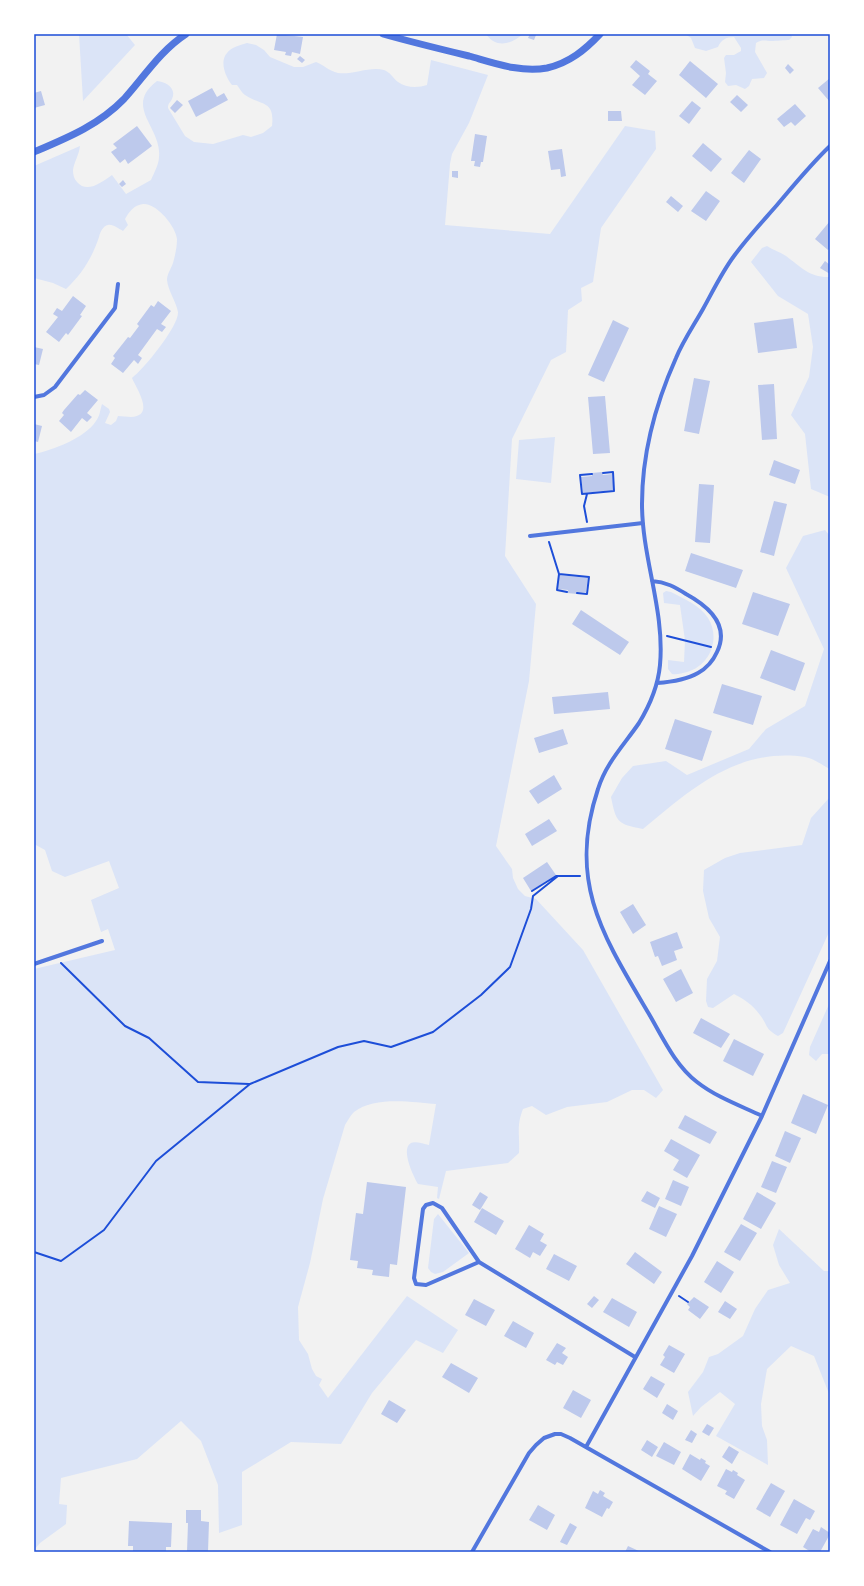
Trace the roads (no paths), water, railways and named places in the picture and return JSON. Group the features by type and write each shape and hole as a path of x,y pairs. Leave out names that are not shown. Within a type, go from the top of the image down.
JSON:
{"street":[{"path":"34,152 74,134 102,118 124,99 162,54 186,34"},
{"path":"383,34 504,65 527,69 546,68 567,61 585,49 600,34"},
{"path":"762,1116 699,1084 681,1066 625,973 599,922 592,903 587,876 586,850 598,787 611,760 649,705 657,683 660,667 660,634 643,523 644,457 656,410 677,356 734,255 813,163 830,146"},
{"path":"34,397 44,395 55,387 115,308 118,284"},
{"path":"530,536 643,523"},
{"path":"652,581 665,583 675,587 703,604 709,609 720,627 721,634 718,649 711,662 699,672 675,681 657,683"},
{"path":"34,964 102,941"},
{"path":"586,1447 692,1256 762,1116 830,961"},
{"path":"478,1262 426,1285 416,1284 414,1278 423,1209 426,1205 433,1203 442,1208 478,1262 635,1357"},
{"path":"472,1552 529,1453 536,1445 550,1435 561,1434 770,1552"}]}
